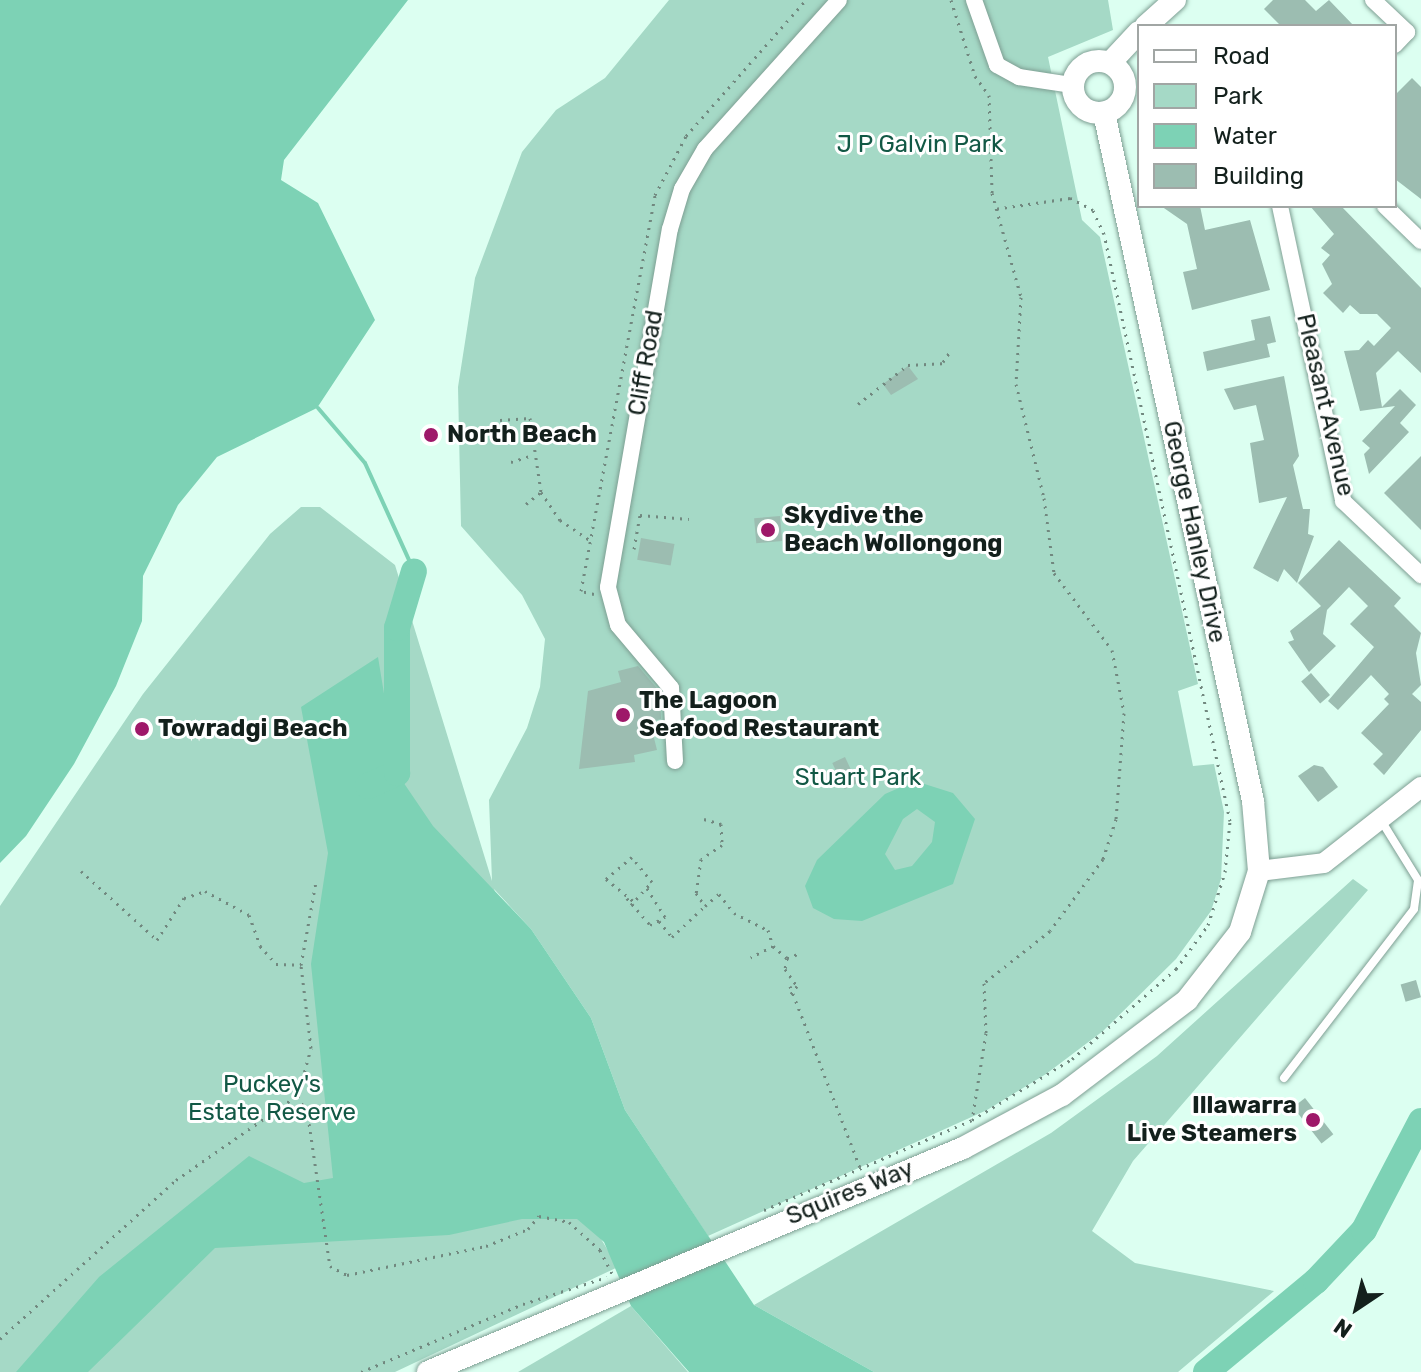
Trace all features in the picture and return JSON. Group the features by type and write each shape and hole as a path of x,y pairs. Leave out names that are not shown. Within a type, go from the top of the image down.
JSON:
{"main road":[{"path":"1148,24 1175,0"},
{"path":"1110,63 1122,74 1125,90 1118,105 1104,113 1081,107 1072,85 1085,64 1110,63 1137,34"},
{"name":"George Hanley Drive","path":"1104,113 1253,801 1259,871 1231,949"},
{"name":"Squires Way","path":"428,1372 621,1278 720,1246 963,1148 1062,1095 1166,1019 1231,949"}],"street":[{"name":"Cliff Road","path":"675,761 671,688 618,625 608,587 670,229 682,189 705,149 839,0"},
{"path":"974,0 997,65 1019,77 1072,85"},
{"path":"1373,0 1391,24"},
{"name":"Pleasant Avenue","path":"1280,208 1343,501 1421,575"},
{"path":"1387,208 1421,241"},
{"path":"1259,871 1324,863 1382,822 1421,787"}],"lane":[{"path":"1284,1078 1414,909 1418,880 1382,822"}],"path":[{"path":"951,0 975,76 989,95 995,209 1017,274 1023,324 1016,384 1044,498 1054,573 1112,650 1124,713 1116,819 1103,859 1050,931 984,983 986,1033 972,1120"},
{"path":"752,1217 972,1120 1072,1059 1176,969 1208,925 1225,872 1230,821 1104,234 1093,210 1070,198 995,209"},
{"path":"858,404 908,365 945,363 951,350"},
{"path":"500,420 530,418 531,456 541,492 560,520 591,541"},
{"path":"511,462 531,456"},
{"path":"526,504 541,492"},
{"path":"634,549 640,515 689,519"},
{"path":"704,819 721,824 722,833 722,845 701,859 693,877 705,906"},
{"path":"633,902 651,879 629,858 606,875 633,902 647,924 659,921 666,913 647,888"},
{"path":"81,871 157,940 184,898 205,891 249,915 260,946 276,964 301,965"},
{"path":"0,1339 176,1180 298,1095 311,1048 301,965 316,882"},
{"path":"659,921 672,937 719,894 734,913 768,930 773,946 787,958"},
{"path":"751,957 773,946"},
{"path":"787,958 801,953"},
{"path":"787,958 785,969 797,986 791,994"},
{"path":"790,986 860,1167"},
{"path":"298,1095 308,1116 330,1266 347,1275 427,1253 486,1246 528,1229 539,1216 569,1222 600,1250 621,1278 523,1304 361,1372"}],"green space":[{"path":"669,0 1108,0 1113,30 1048,57 1082,220 1100,237 1198,684 1178,691 1193,766 1214,764 1224,812 1221,879 1211,911 1176,959 1103,1031 1046,1074 987,1110 708,1236 625,1110 591,1018 531,929 494,889 601,1239 618,1267 395,1372 0,1372 0,906 143,694 270,534 301,507 320,507 395,565 492,881 489,800 527,728 540,687 545,639 522,595 461,526 458,387 475,278 522,152 556,110 605,78"},
{"path":"1353,879 1368,890 1133,1161 1092,1231 1135,1263 1274,1291 1178,1372 874,1372 754,1305 1051,1133 1157,1056"},
{"path":"631,1306 688,1372 518,1372"}],"water":[{"path":"0,0 408,0 284,160 281,180 318,203 375,320 317,408 217,457 178,505 143,576 142,621 116,686 74,764 26,836 0,863"},
{"path":"378,657 397,773 433,826 531,929 591,1018 625,1110 754,1305 874,1372 689,1372 631,1306 604,1242 577,1219 522,1219 449,1235 215,1248 88,1372 16,1372 99,1277 249,1156 304,1183 333,1178 311,964 328,853 301,707"},
{"path":"915,781 953,793 975,819 953,884 862,921 834,919 813,908 805,886 817,860 885,794","holes":["917,809 935,822 932,842 912,866 895,870 885,854 903,819"]}],"building":[{"path":"1273,0 1305,0 1316,11 1329,0 1352,24 1279,24 1264,9"},
{"path":"1412,78 1421,87 1421,199 1397,181 1397,93"},
{"path":"1164,208 1200,208 1205,230 1250,220 1270,290 1192,310 1183,272 1197,269 1187,224"},
{"path":"1312,208 1343,208 1421,288 1421,373 1398,351 1376,373 1382,407 1400,389 1416,405 1400,423 1409,432 1369,474 1364,454 1370,448 1362,441 1395,406 1360,411 1344,351 1359,350 1368,340 1374,346 1391,328 1377,314 1360,314 1350,305 1343,313 1323,293 1332,284 1322,264 1330,255 1321,248 1334,234"},
{"path":"1270,316 1276,342 1267,344 1270,357 1207,371 1203,352 1255,340 1251,320"},
{"path":"908,366 918,379 891,395 883,384"},
{"path":"1284,376 1299,456 1293,465 1303,509 1310,509 1308,534 1314,536 1297,583 1284,569 1278,582 1253,568 1287,497 1259,503 1250,443 1264,440 1256,405 1234,410 1224,389"},
{"path":"1421,456 1421,530 1384,493"},
{"path":"780,516 782,541 756,543 754,518"},
{"path":"641,538 674,544 671,566 637,560"},
{"path":"1339,540 1401,598 1394,606 1421,633 1416,653 1421,685 1412,694 1421,702 1421,730 1384,775 1373,764 1383,754 1361,733 1389,704 1384,699 1389,694 1371,675 1338,710 1328,701 1374,647 1350,624 1368,606 1349,587 1327,610 1323,634 1336,646 1309,672 1288,642 1294,640 1290,631 1321,606 1298,583"},
{"name":"The Lagoon Seafood Restaurant","path":"638,666 660,692 661,719 650,722 657,750 634,755 635,762 579,769 588,691 621,682 618,671"},
{"path":"1311,673 1330,695 1320,703 1301,682"},
{"path":"845,757 857,783 845,789 832,763"},
{"path":"1314,765 1323,767 1338,787 1318,802 1298,776"},
{"path":"1416,980 1421,997 1406,1002 1401,984"},
{"name":"Illawarra Live Steamers","path":"1305,1098 1333,1134 1322,1143 1293,1107"}],"waterway":[{"path":"318,408 365,463 414,571"},
{"path":"368,786 397,773 397,628 414,571"},
{"path":"1206,1372 1316,1281 1364,1230 1421,1121"}],"place":[{"name":"North Beach","path":"431,435"},
{"name":"Skydive the Beach Wollongong","path":"768,530"},
{"name":"The Lagoon Seafood Restaurant","path":"623,715"},
{"name":"Towradgi Beach","path":"142,729"},
{"name":"Illawarra Live Steamers","path":"1313,1120"}],"park label":[{"name":"J P Galvin Park","path":"920,145"},
{"name":"Stuart Park","path":"858,778"},
{"name":"Puckey's Estate Reserve","path":"272,1099"}]}
